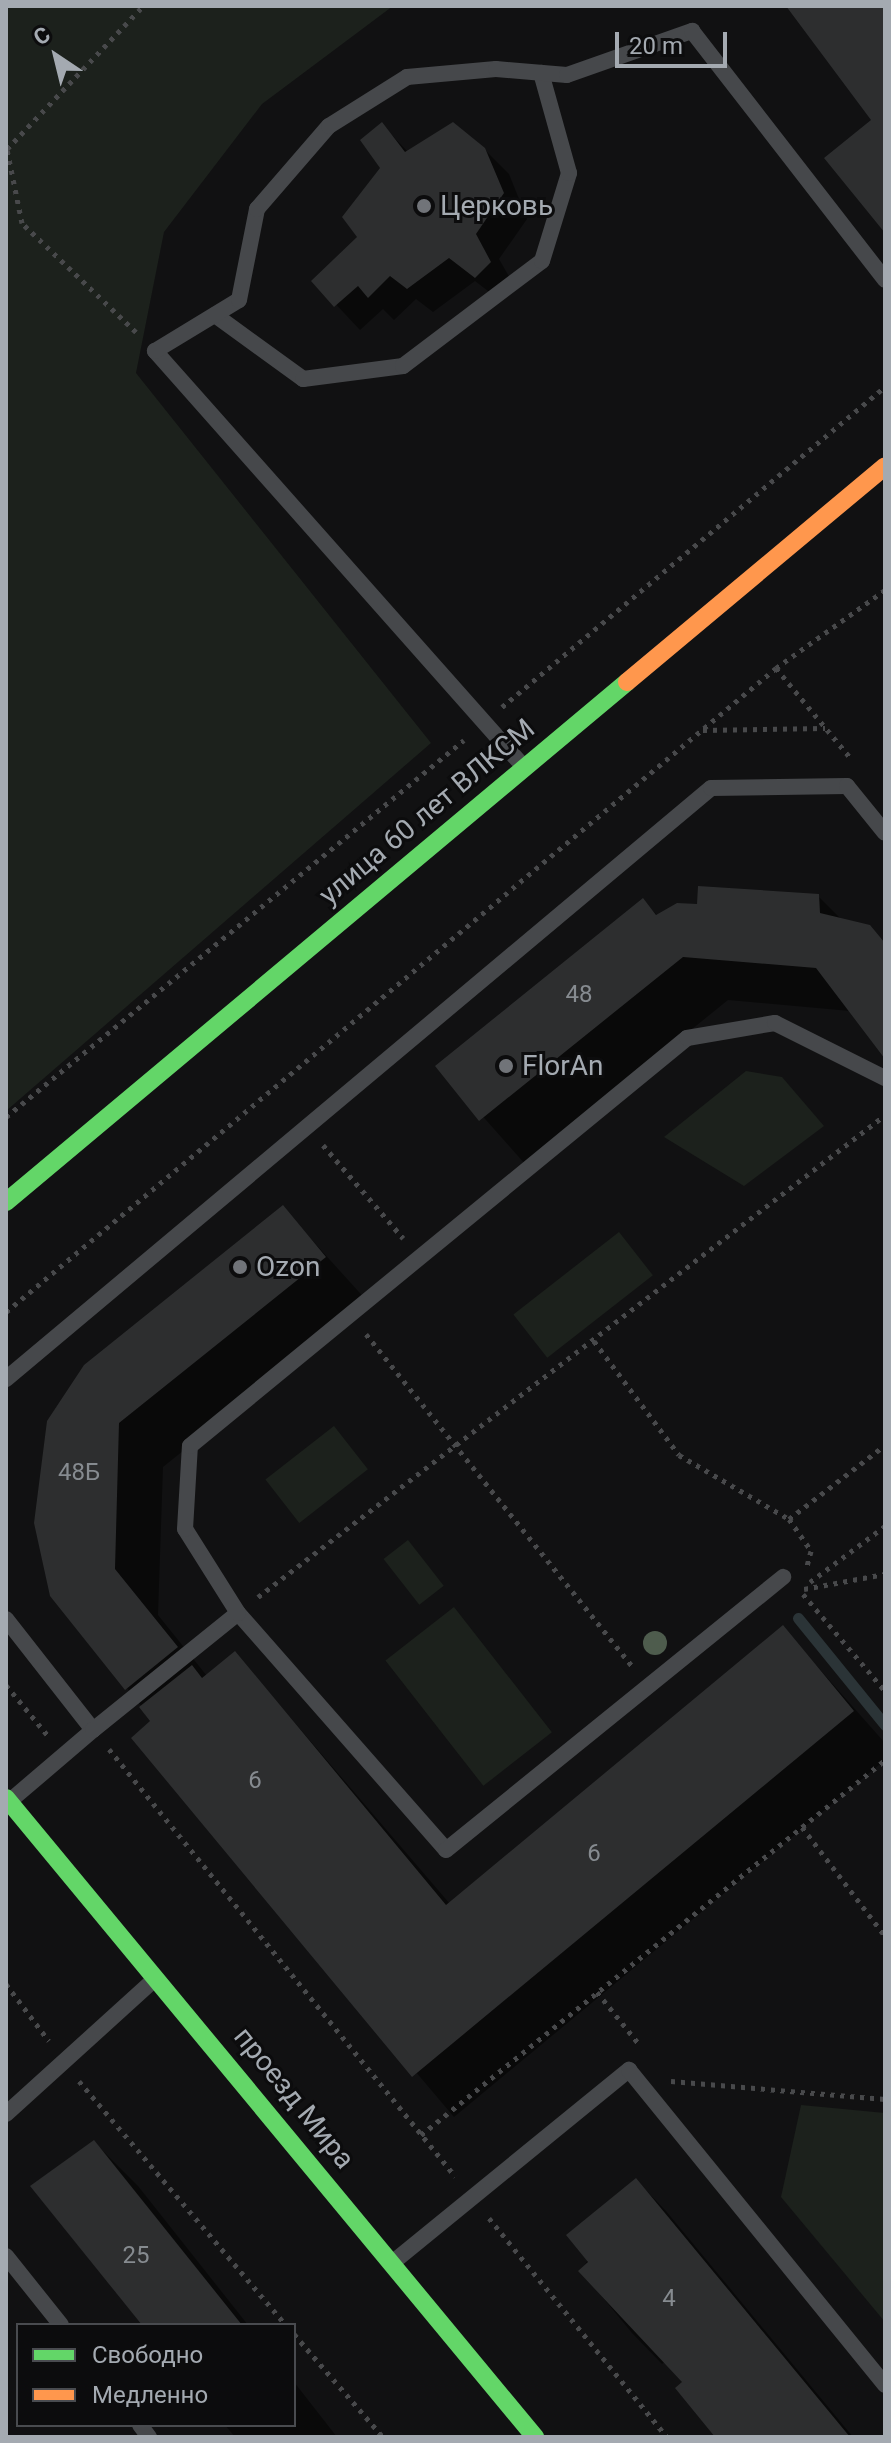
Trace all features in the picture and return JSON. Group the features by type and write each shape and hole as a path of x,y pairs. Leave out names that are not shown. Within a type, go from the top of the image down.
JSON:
{"street":[{"name":"улица 60 лет ВЛКСМ","path":"6,1202 885,466"},
{"name":"проезд Мира","path":"8,1800 158,1977 535,2437"}],"lane":[{"path":"524,767 155,351 239,300 257,209 329,126 407,77 567,75 692,31 885,280"},
{"path":"215,315 303,379 403,366 542,261 569,173 541,73"},
{"path":"6,1379 711,788 847,786 885,833"},
{"path":"783,1577 446,1850 238,1613 185,1529 190,1446 687,1038 775,1023 885,1078"},
{"path":"8,1800 238,1613"},
{"path":"6,1619 93,1730"},
{"path":"6,2114 158,1977"},
{"path":"392,2263 474,2200 629,2070 885,2385"},
{"path":"6,2256 59,2323"}],"path":[{"path":"143,6 7,149 22,223 155,351"},
{"path":"6,1117 885,387"},
{"path":"6,1312 776,668 885,590"},
{"path":"776,668 855,764"},
{"path":"702,730 825,728"},
{"path":"238,1613 885,1115"},
{"path":"307,1127 419,1257"},
{"path":"350,1314 648,1686"},
{"path":"594,1341 679,1455 789,1519 811,1551 799,1590"},
{"path":"789,1519 885,1445"},
{"path":"788,1599 885,1526"},
{"path":"799,1590 885,1574"},
{"path":"799,1590 885,1691"},
{"path":"6,1685 64,1755"},
{"path":"116,1733 104,1743 667,2437"},
{"path":"421,2135 885,1760"},
{"path":"802,1827 885,1936"},
{"path":"7,1988 64,2061 284,2323"},
{"path":"670,2081 885,2099"},
{"path":"296,2336 383,2437"}],"shaded area":[{"path":"6,6 393,6 262,104 164,232 136,373 431,743 6,1111"},
{"path":"746,1071 782,1077 824,1126 744,1186 664,1137"},
{"path":"619,1232 653,1275 547,1358 513,1314"},
{"path":"334,1426 368,1469 299,1523 265,1480"},
{"path":"408,1540 444,1586 419,1605 384,1559"},
{"path":"454,1607 552,1732 483,1786 385,1661"},
{"path":"801,2105 885,2113 885,2322 781,2197"}],"building":[{"path":"786,6 885,6 885,233 824,158 871,120"},
{"name":"Церковь","path":"382,122 405,152 453,122 485,148 504,193 476,234 491,262 475,278 449,258 407,289 390,276 368,298 358,286 334,307 311,281 357,237 342,217 380,168 360,140"},
{"path":"698,886 819,894 820,913 870,925 885,943 885,1059 816,968 683,957 479,1121 435,1066 643,898 656,915 677,903 697,904"},
{"path":"283,1205 326,1257 119,1423 115,1569 178,1647 125,1690 50,1596 34,1523 47,1421 84,1365"},
{"path":"783,1625 854,1711 412,2077 131,1738 150,1721 139,1707 192,1665 202,1678 235,1651 446,1905"},
{"path":"94,2140 240,2323 140,2323 30,2186"},
{"path":"636,2178 850,2437 715,2437 675,2388 682,2382 578,2271 588,2262 566,2235"}],"waterway":[{"path":"798,1618 885,1725"}],"traffic: fast":[{"path":"6,1202 627,682"},
{"path":"6,1798 535,2437"}],"traffic: slow":[{"path":"627,682 885,466"}],"place":[{"name":"Церковь","path":"424,206"},
{"name":"FlorAn","path":"506,1066"},
{"name":"Ozon","path":"240,1267"}]}
